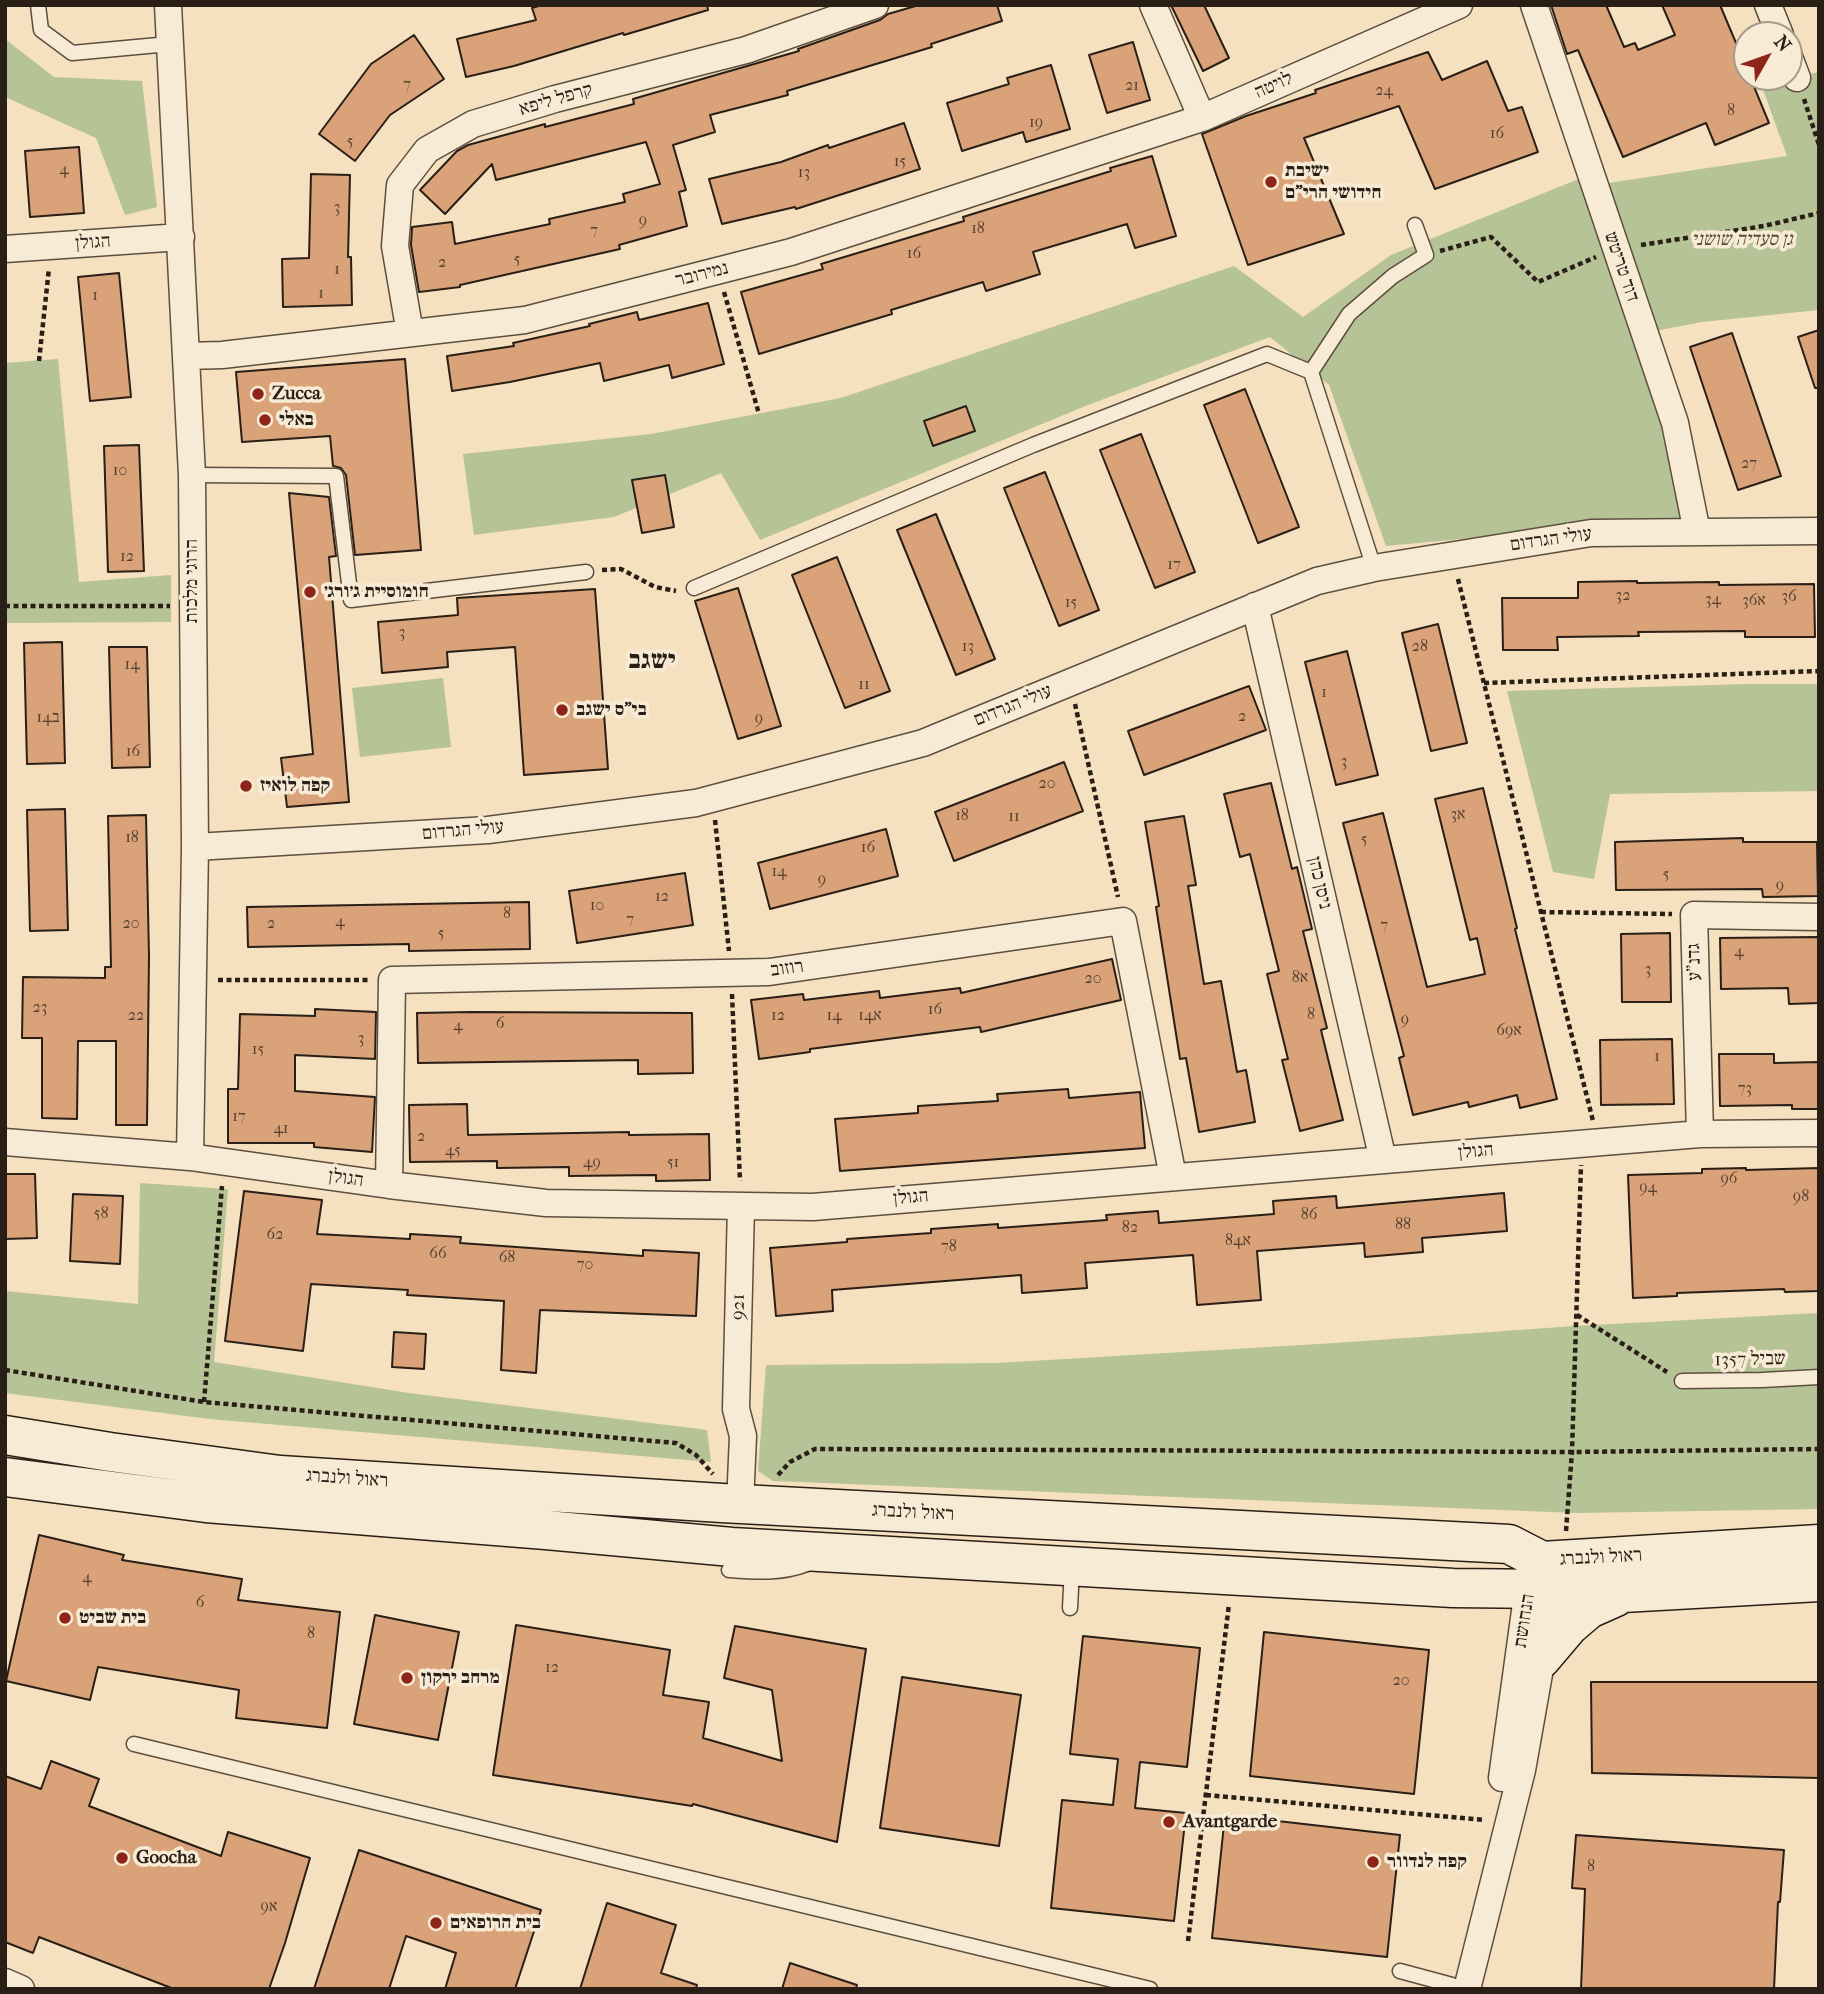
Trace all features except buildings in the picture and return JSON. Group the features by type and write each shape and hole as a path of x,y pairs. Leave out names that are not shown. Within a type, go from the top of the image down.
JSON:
{"street":[{"name":"הרוגי מלכות","path":"168,5 192,475 195,846 190,1157"},
{"name":"קרפל ליפא","path":"410,333 395,246 400,185 428,150 473,124 555,99 746,50 875,5"},
{"path":"1153,5 1202,118"},
{"name":"לויטה","path":"1202,118 1459,5"},
{"name":"דוד טריטש","path":"1534,5 1675,423 1697,532"},
{"name":"נמירובר","path":"186,356 222,355 525,320 791,252 1202,118"},
{"name":"הגולן","path":"5,249 181,237"},
{"name":"עולי הגרדום","path":"195,846 488,830 696,803 923,743 1317,581 1374,568 1591,533 1819,531"},
{"name":"ניסן כהן","path":"1255,606 1383,1160"},
{"name":"גדנ\"ע","path":"1700,1134 1694,915 1819,917"},
{"path":"1123,921 1172,1177"},
{"name":"רוזוב","path":"392,981 769,972 1123,921"},
{"path":"389,1185 392,981"},
{"name":"הגולן","path":"5,1142 190,1157 389,1185 546,1203 813,1207 1700,1134 1819,1133"},
{"name":"921","path":"732,1496 743,1436 736,1409 741,1206"},
{"name":"ראול ולנברג","path":"5,1435 280,1475 732,1496 1509,1544 1548,1568 1569,1597 1819,1582"},
{"name":"ראול ולנברג","path":"5,1477 206,1503 516,1527 730,1558 830,1553 1453,1588 1548,1568 1819,1544"},
{"path":"730,1558 732,1496"},
{"name":"הנחושת","path":"1457,1987 1522,1770 1541,1660 1548,1568"},
{"name":"הנחושת","path":"1457,1987 1548,1568"},
{"path":"1541,1660 1569,1626 1589,1609 1621,1595"},
{"path":"5,1982 21,1989"}],"lane":[{"path":"38,5 41,30 72,53 169,44"},
{"path":"1311,372 1349,314 1393,276 1426,255 1415,225"},
{"path":"694,588 1033,445 1267,354 1311,372 1374,568"},
{"path":"192,475 336,477 351,600 586,572"},
{"name":"שביל 1357","path":"1682,1381 1819,1377"},
{"path":"1070,1608 1072,1567"},
{"path":"134,1744 1150,1989"},
{"path":"1400,1971 1457,1987"}],"path":[{"path":"1801,91 1819,145"},
{"path":"1426,255 1491,237 1538,282 1615,249 1764,226 1819,213"},
{"path":"39,360 50,246"},
{"path":"718,271 759,414"},
{"path":"1452,556 1541,912 1590,1143 1576,1314 1572,1452 1548,1568"},
{"path":"586,572 621,569 655,587 678,592 694,588"},
{"path":"5,606 192,607"},
{"path":"1484,683 1819,671"},
{"path":"1070,682 1123,921"},
{"path":"713,799 731,973 741,1206"},
{"path":"1541,912 1694,915"},
{"path":"193,980 392,981"},
{"path":"204,1402 223,1161"},
{"path":"1576,1314 1682,1381"},
{"path":"5,1370 204,1402 676,1443 708,1466 732,1496 767,1492 773,1480 790,1462 815,1449 1572,1452 1819,1449"},
{"path":"1188,1941 1233,1575"},
{"path":"1206,1794 1492,1821"}],"green space":[{"path":"5,39 54,77 142,81 157,207 125,215 96,138 5,97"},
{"name":"גן סעדיה שושני","path":"1819,72 1819,310 1702,322 1644,333 1694,517 1386,546 1329,385 1270,337 1088,405 760,540 721,473 614,517 474,535 463,454 651,434 841,398 1234,266 1303,317 1391,255 1591,174 1595,185 1787,156 1764,91 1803,91 1803,75"},
{"path":"58,359 79,582 171,575 171,622 5,623 5,363"},
{"path":"443,678 451,747 360,757 352,688"},
{"path":"1819,684 1819,791 1610,794 1594,879 1553,872 1507,691"},
{"path":"140,1183 228,1189 214,1362 409,1393 707,1430 711,1462 210,1419 5,1393 5,1291 138,1304"},
{"path":"1819,1313 1819,1509 1577,1513 773,1481 758,1471 766,1365 998,1363"}],"place":[{"name":"ישיבת חידושי הרי\"ם","path":"1271,182"},
{"name":"Zucca","path":"258,394"},
{"name":"באלי","path":"265,420"},
{"name":"חומוסיית ג׳ורג׳","path":"310,592"},
{"name":"בי\"ס ישגב","path":"562,710"},
{"name":"קפה לואיז","path":"246,786"},
{"name":"בית שביט","path":"65,1618"},
{"name":"מרחב ירקון","path":"407,1678"},
{"name":"Avantgarde","path":"1169,1822"},
{"name":"Goocha","path":"122,1858"},
{"name":"קפה לנדוור","path":"1373,1862"},
{"name":"בית הרופאים","path":"436,1923"}],"district":[{"name":"ישגב","path":"652,662"}]}
